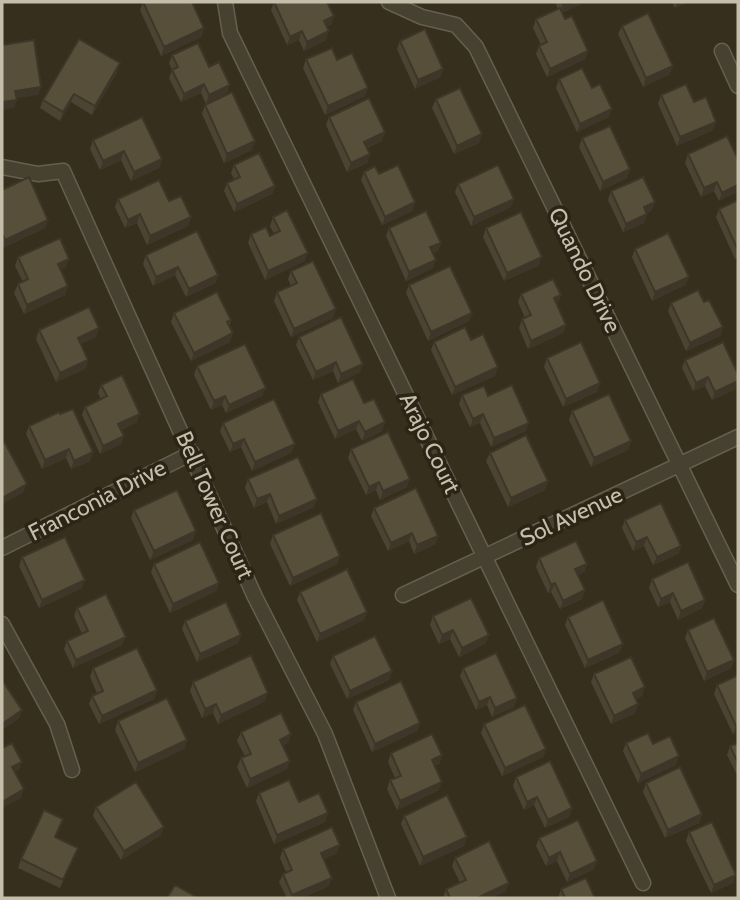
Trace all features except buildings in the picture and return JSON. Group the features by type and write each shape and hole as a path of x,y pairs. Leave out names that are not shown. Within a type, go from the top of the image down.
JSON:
{"street":[{"name":"Arajo Court","path":"225,2 230,33 643,883"},
{"name":"Quando Drive","path":"388,2 422,17 456,25 476,47 738,585"},
{"path":"722,51 738,86"},
{"name":"Bell Tower Court","path":"2,167 38,174 63,171 255,597 325,734 388,898"},
{"name":"Sol Avenue","path":"403,595 738,437"},
{"name":"Franconia Drive","path":"2,548 192,453"},
{"path":"2,624 57,724 72,770"}]}
